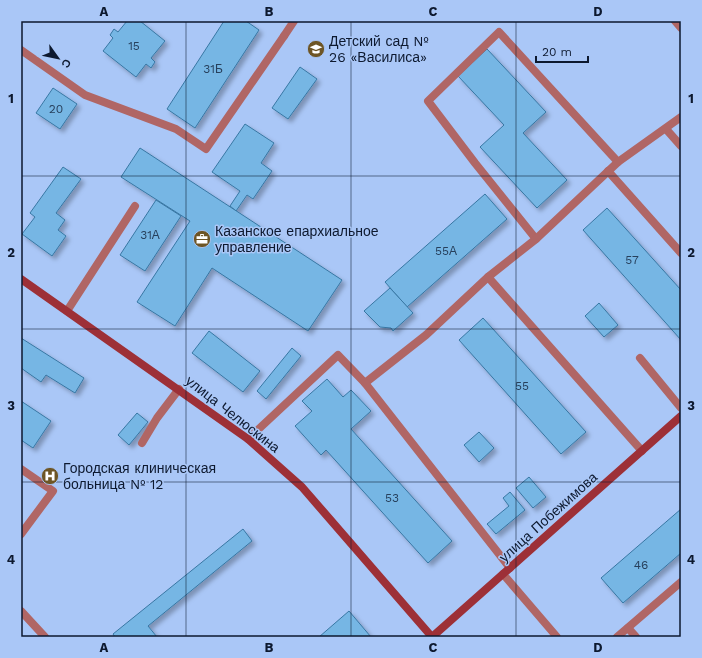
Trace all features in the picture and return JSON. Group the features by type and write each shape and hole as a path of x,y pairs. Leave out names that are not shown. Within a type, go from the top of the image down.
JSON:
{"main road":[{"name":"улица Челюскина","path":"21,279 248,439 302,487 432,637"},
{"name":"улица Побежимова","path":"432,637 681,416"}],"street":[{"path":"21,50 85,95 176,129 206,149 294,21"},
{"path":"674,21 681,28"},
{"path":"536,239 428,101 499,32 618,162"},
{"path":"365,383 426,335 488,277 536,239 618,162 681,117"},
{"path":"666,129 681,146"},
{"path":"608,171 681,253"},
{"path":"67,310 136,206"},
{"path":"488,277 642,451"},
{"path":"248,439 338,355 365,383 510,568"},
{"path":"640,358 681,408"},
{"path":"142,443 157,418 179,389"},
{"path":"21,469 53,491 21,534"},
{"path":"503,574 558,637"},
{"path":"617,637 681,582"},
{"path":"21,611 45,637"},
{"path":"628,628 636,637"}],"building":[{"path":"127,21 140,21 165,41 151,58 155,62 151,68 146,64 136,77 103,51 113,38 110,35 114,29 118,32"},
{"path":"224,21 246,21 259,30 195,128 167,109"},
{"path":"487,49 546,112 523,133 567,180 537,208 480,147 504,125 458,76"},
{"path":"300,67 317,79 288,119 272,108"},
{"path":"53,88 77,104 60,129 36,113"},
{"path":"245,124 274,143 261,163 272,171 253,199 247,195 236,211 230,206 240,191 212,172"},
{"path":"140,148 342,280 308,331 212,268 175,326 137,302 190,221 121,177"},
{"path":"63,167 81,179 56,213 65,220 58,230 66,236 52,256 22,234 35,217 30,213"},
{"path":"485,194 507,219 407,307 385,282"},
{"path":"156,200 181,216 145,271 120,255"},
{"path":"607,208 681,290 681,340 583,230"},
{"path":"390,288 413,313 393,331 391,328 380,327 364,311"},
{"path":"599,303 618,325 604,337 585,316"},
{"path":"483,318 586,432 561,454 459,340"},
{"path":"209,331 260,371 243,392 192,353"},
{"path":"21,338 84,378 75,393 46,375 41,382 21,368"},
{"path":"292,348 301,356 266,399 257,391"},
{"path":"327,379 343,397 351,390 371,411 351,429 452,541 428,563 326,450 321,455 295,426 312,411 302,401"},
{"path":"21,401 51,421 33,448 21,440"},
{"path":"137,413 148,422 129,445 118,435"},
{"path":"479,432 494,448 479,462 464,445"},
{"path":"529,477 546,497 533,508 516,488"},
{"path":"510,492 525,510 496,534 487,524 509,506 503,498"},
{"path":"681,509 681,553 623,603 601,578"},
{"path":"243,529 252,541 148,626 157,637 115,637 113,634"},
{"path":"349,611 371,637 319,637"}],"place":[{"name":"Детский сад № 26 «Василиса»","path":"316,49"},
{"name":"Казанское епархиальное управление","path":"202,239"},
{"name":"Городская клиническая больница № 12","path":"50,476"}]}
